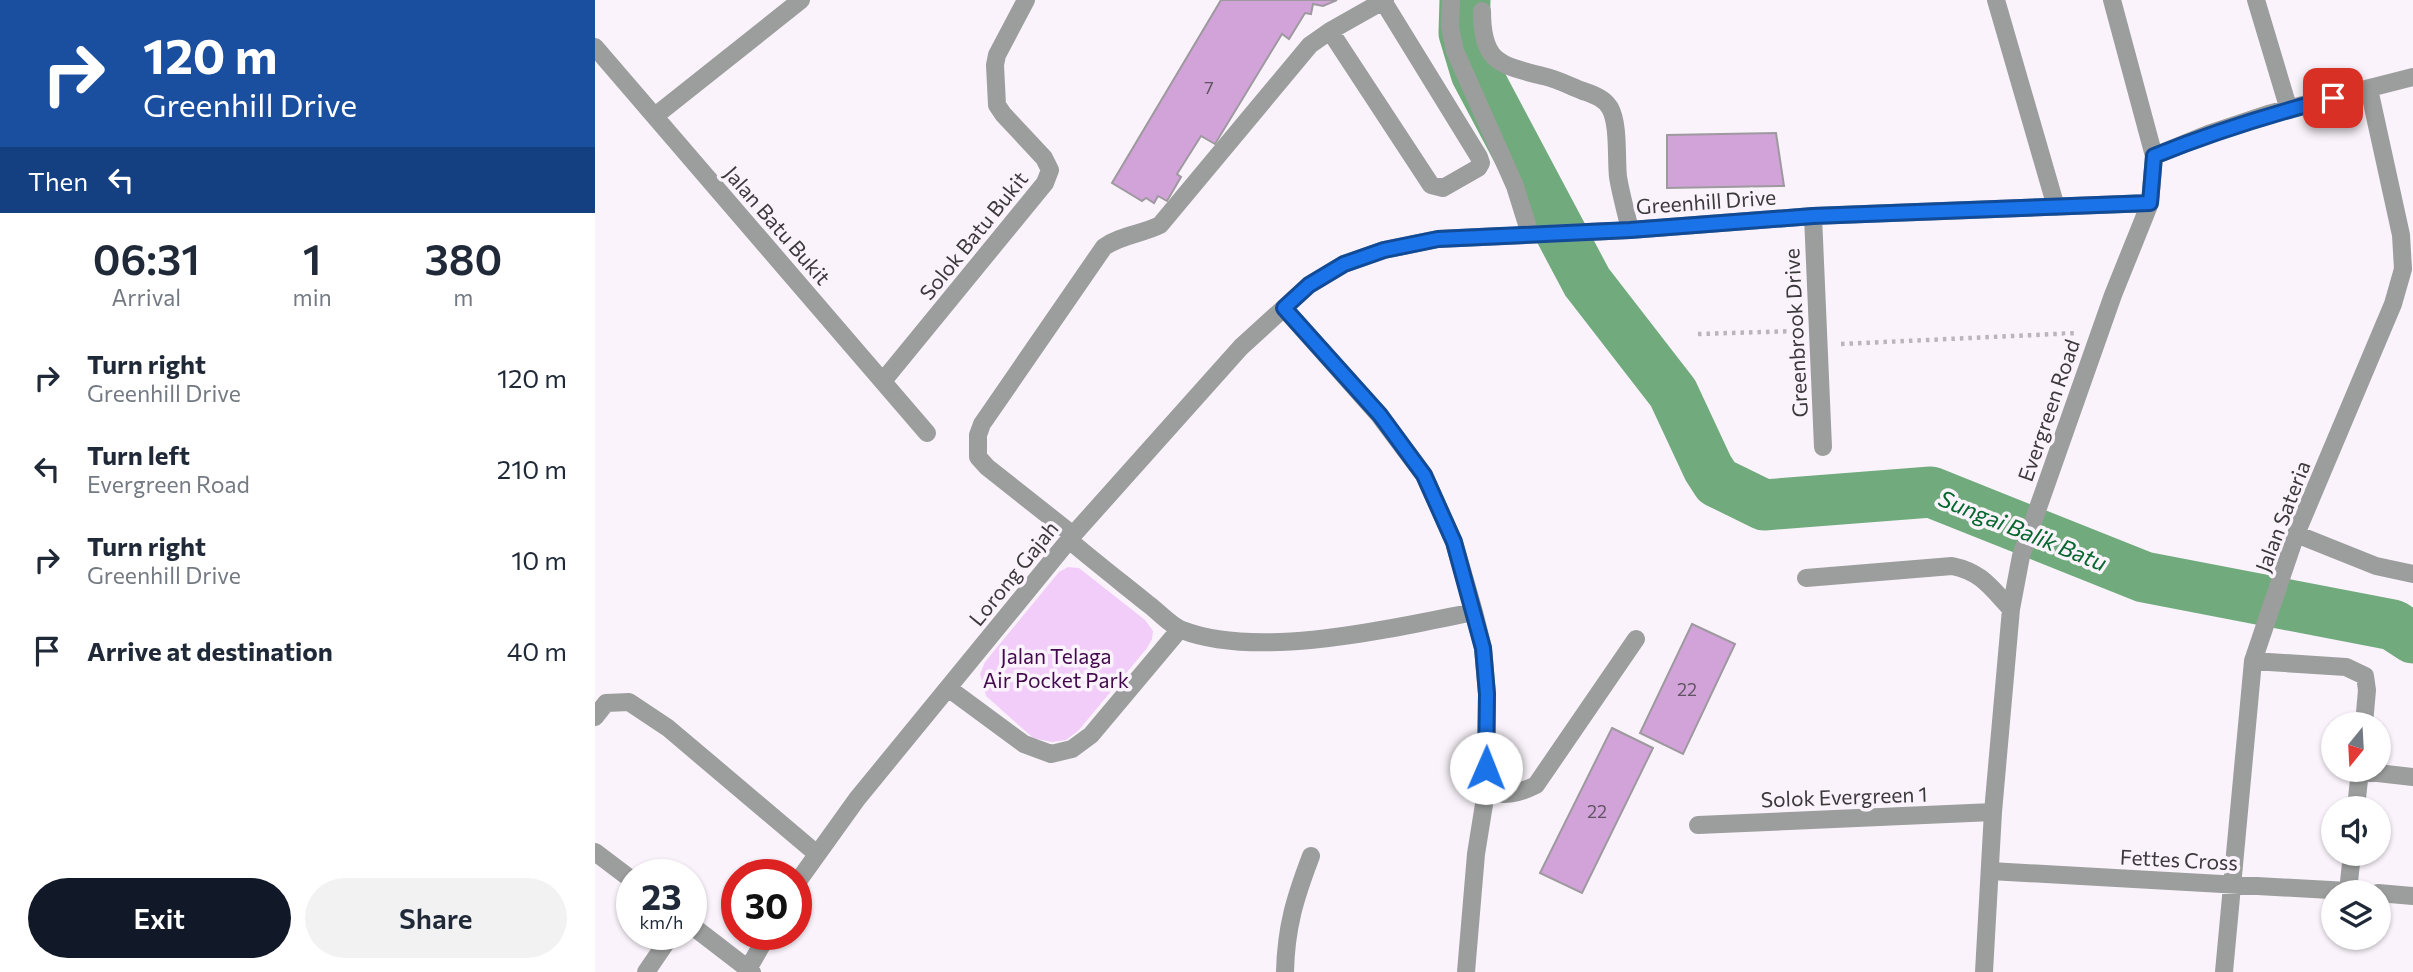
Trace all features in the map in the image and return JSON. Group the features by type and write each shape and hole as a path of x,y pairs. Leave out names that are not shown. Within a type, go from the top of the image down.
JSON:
{"street":[{"path":"655,116 801,0"},
{"name":"Solok Batu Bukit","path":"883,381 1045,183 1049,170 1044,158 997,105 997,55 1026,0"},
{"path":"1330,31 1431,185 1443,188 1478,168 1481,163 1479,157 1384,0 1330,31 1310,45 1160,225 1116,239 1104,247 982,424 978,435 978,457 1180,629 1218,640 1259,643 1322,638 1473,612"},
{"path":"1451,0 1450,27 1455,51 1515,186 1531,234"},
{"path":"1996,0 2056,207"},
{"name":"Evergreen Road","path":"1984,972 1993,812 2011,609 2021,556 2100,332 2150,203 2154,156 2112,0"},
{"path":"2256,0 2289,110"},
{"path":"1482,12 1482,33 1498,61 1506,67 1546,76 1601,98 1610,109 1619,178 1630,230"},
{"name":"Jalan Batu Bukit","path":"595,47 927,433"},
{"path":"2154,156 2209,134 2413,77"},
{"name":"Jalan Sateria","path":"2224,972 2253,661 2296,534 2393,304 2403,269 2401,235 2369,89"},
{"name":"Greenhill Drive","path":"1284,308 1309,285 1344,264 1384,250 1438,239 1630,230 1813,216 2150,203"},
{"name":"Greenbrook Drive","path":"1813,216 1823,447"},
{"path":"1284,308 1380,415 1424,475 1454,542 1483,648 1487,694 1486,792 1476,854 1466,972"},
{"name":"Lorong Gajah","path":"812,861 857,799 1071,538 1241,347 1284,308"},
{"path":"2296,534 2376,566 2413,574"},
{"path":"1806,578 1952,566 1969,570 1983,579 2011,609"},
{"path":"948,688 1024,744 1052,754 1072,749 1091,735 1180,629"},
{"path":"1486,792 1502,795 1520,793 1537,785 1636,639"},
{"path":"2253,661 2346,667 2365,676 2365,712"},
{"path":"595,717 606,703 629,702 668,729 817,854"},
{"path":"2391,774 2413,777"},
{"name":"Solok Evergreen 1","path":"1697,825 1993,812"},
{"path":"595,852 616,868"},
{"path":"1285,972 1286,940 1294,903 1311,856"},
{"name":"Fettes Cross","path":"1990,871 2321,890"},
{"path":"2391,894 2413,896"},
{"path":"707,937 750,971 760,950"},
{"path":"646,972 661,950"}],"path":[{"path":"1698,334 1818,337 2100,332"}],"green space":[{"name":"Jalan Telaga Air Pocket Park","path":"1068,567 1079,568 1145,620 1153,631 1147,648 1078,731 1066,740 1052,742 1033,738 986,696 980,674 985,662 1059,572"}],"building":[{"path":"1221,0 1337,0 1323,6 1313,4 1311,14 1305,13 1289,39 1282,34 1215,144 1201,136 1177,174 1181,177 1167,201 1158,196 1154,203 1146,198 1142,201 1112,183"},
{"path":"1776,133 1784,186 1667,188 1667,135"},
{"path":"1692,624 1735,644 1683,754 1640,733"},
{"path":"1612,728 1653,748 1582,893 1540,873"}],"waterway":[{"name":"Sungai Balik Batu","path":"1465,0 1464,33 1476,73 1587,282 1673,393 1717,482 1764,505 1931,492 2144,577 2393,625 2413,638"}],"route":[{"path":"1486,768 1487,694 1483,648 1454,542 1424,475 1380,415 1284,308 1309,285 1344,264 1384,250 1438,239 1630,230 1813,216 2150,203 2154,156 2268,114 2333,98"}]}
